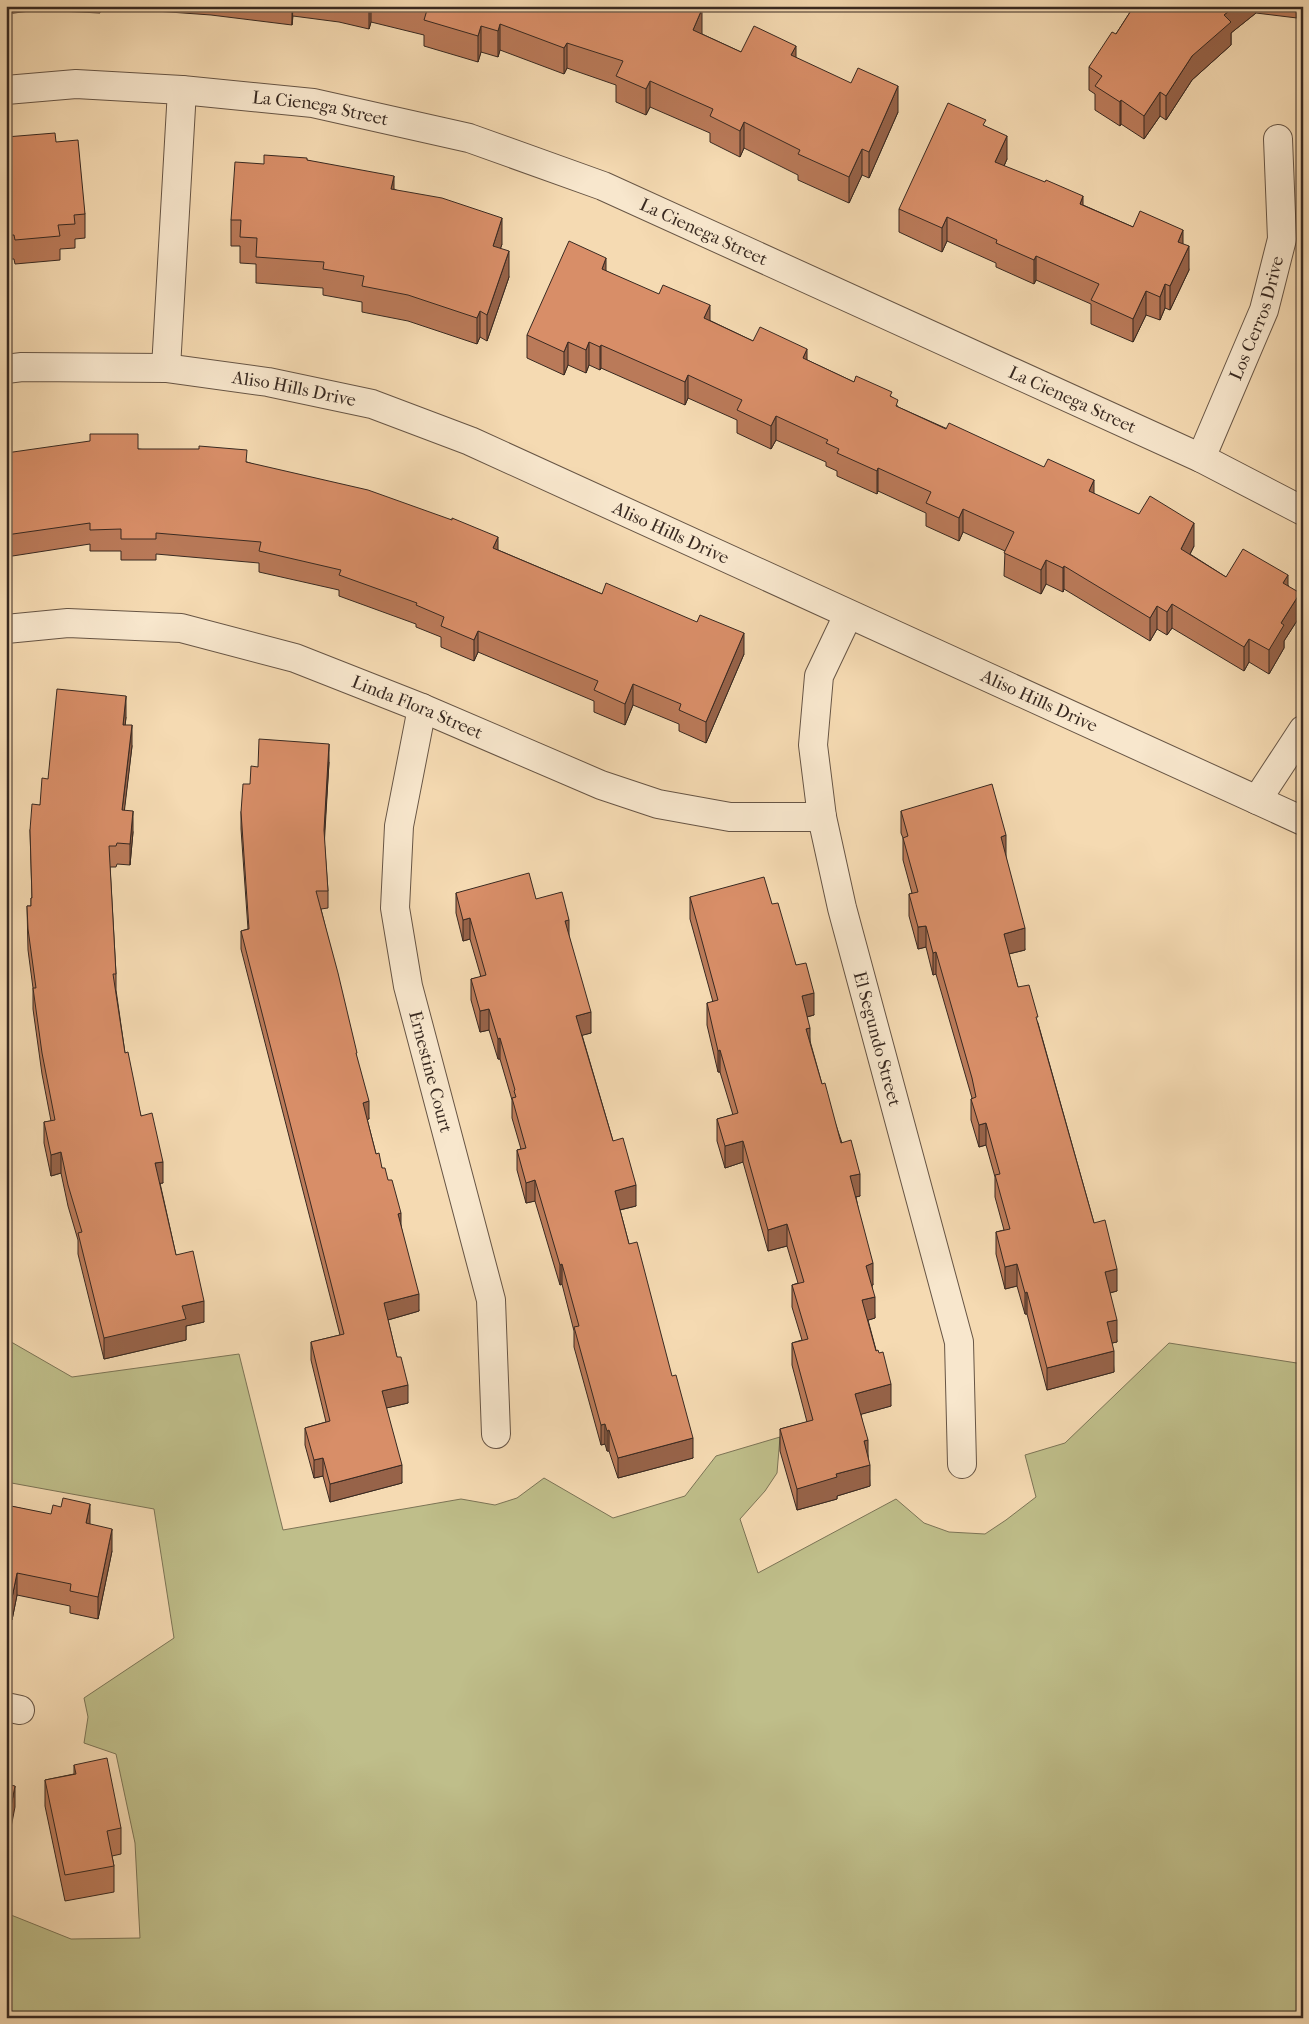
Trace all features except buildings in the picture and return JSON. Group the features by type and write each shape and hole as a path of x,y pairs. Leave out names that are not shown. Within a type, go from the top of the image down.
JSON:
{"street":[{"name":"La Cienega Street","path":"6,90 76,84 182,90 313,102 469,138 603,186 1201,458 1303,511"},
{"path":"166,368 182,90"},
{"name":"Los Cerros Drive","path":"1201,458 1264,310 1282,239 1278,139"},
{"name":"Aliso Hills Drive","path":"6,369 22,366 166,368 268,382 372,404 470,442 1303,821"},
{"name":"El Segundo Street","path":"848,615 820,676 813,745 822,817 842,908 959,1342 962,1464"},
{"name":"Linda Flora Street","path":"6,629 68,623 181,628 295,658 422,708 601,785 658,804 730,817 822,817"},
{"name":"Ernestine Court","path":"422,708 399,826 395,908 408,986 491,1300 496,1434"},
{"path":"1257,800 1303,730"}],"shaded area":[{"path":"6,1339 72,1377 239,1354 283,1530 461,1499 495,1505 517,1498 544,1478 613,1518 685,1496 716,1456 780,1437 777,1473 765,1491 740,1519 758,1573 896,1499 924,1523 949,1532 985,1534 1036,1497 1025,1455 1065,1443 1169,1343 1303,1364 1303,2010 1292,2018 6,2018 6,1913 71,1939 140,1938 135,1843 116,1754 84,1743 88,1717 84,1698 174,1638 154,1509 6,1482"}]}
